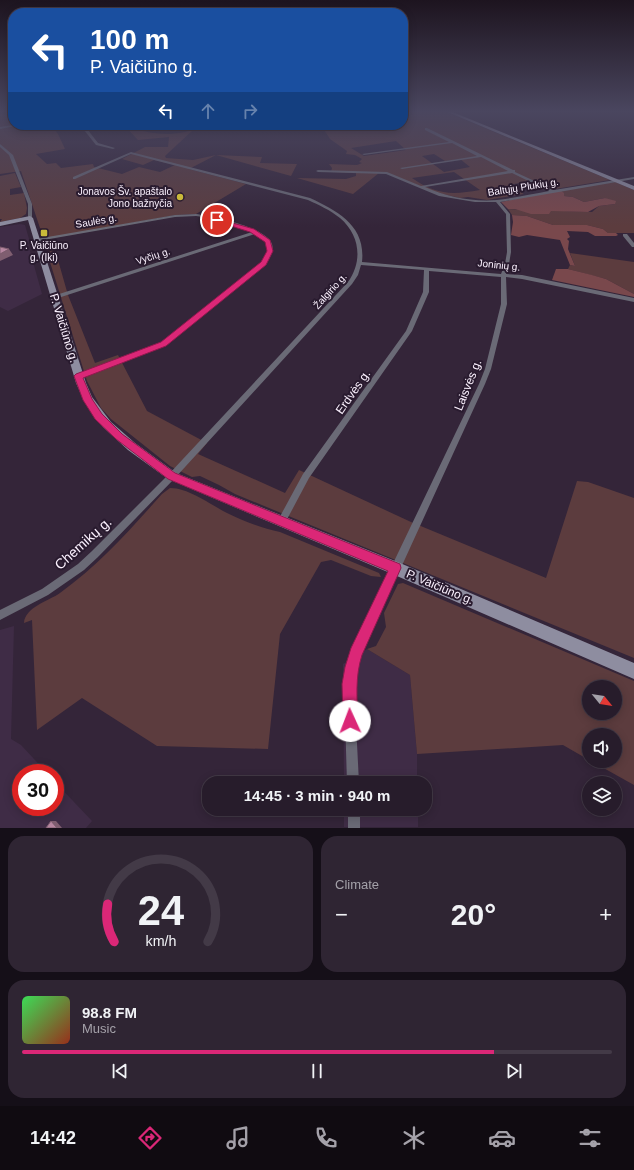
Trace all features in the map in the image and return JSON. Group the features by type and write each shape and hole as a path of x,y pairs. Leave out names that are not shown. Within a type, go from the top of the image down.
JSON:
{"main road":[{"path":"541,150 634,188"},
{"path":"0,224 30,218"},
{"name":"P. Vaičiūno g.","path":"30,218 79,376 88,400 102,421 119,437 172,476 395,568 634,670"}],"street":[{"path":"5,150 11,155 30,204 30,218"},
{"path":"364,154 396,150"},
{"path":"469,150 553,191"},
{"path":"74,178 131,153 291,194 326,207 342,217 355,231 358,240 360,263"},
{"path":"402,168 482,156"},
{"name":"Baltųjų Plukių g.","path":"318,171 386,173 419,187 446,196 475,201 497,201 634,178"},
{"path":"419,187 514,171"},
{"name":"Laisvės g.","path":"353,776 349,684 351,667 395,568 485,375 504,304 503,274 508,260 509,220 508,214 497,201"},
{"name":"Saulės g.","path":"38,240 175,216 196,215 215,219 256,232 268,241 270,251 264,264 164,344 79,376"},
{"name":"Vyčių g.","path":"55,297 256,232"},
{"path":"624,234 634,246"},
{"name":"Joninių g.","path":"360,263 503,274 541,280 634,300"},
{"name":"Žalgirio g.","path":"172,476 350,283 356,275 360,263"},
{"name":"Erdvės g.","path":"281,522 306,476 409,331 426,292 427,268"},
{"name":"Chemikų g.","path":"0,615 45,592 82,567 172,476"},
{"path":"354,816 354,828"}],"shaded area":[{"path":"0,150 61,150 36,154 47,164 56,163 61,168 93,164 94,167 122,174 139,167 160,172 175,165 154,160 143,165 122,159 140,150 172,150 165,156 166,158 193,160 216,155 189,169 246,184 196,214 176,215 48,238 45,237 44,231 40,228 21,171 0,174"},
{"path":"345,150 354,150 364,156 406,150 537,150 610,180 549,190 529,181 509,185 524,194 487,200 468,197 460,198 438,193 384,172 379,173 353,194 297,178 346,179 356,176 356,173 331,172 332,168 329,164 357,165 362,163 359,162 362,159 355,155 346,154 347,151","holes":["434,154 445,161 460,159 470,167 444,172 422,156","454,172 480,190 461,193 437,191 412,178"]},
{"path":"216,155 262,157 260,163 297,164 291,176"},
{"path":"15,173 21,187 10,189 10,195 24,193 27,208 26,214 20,218 0,222 2,219 0,219 0,176"},
{"path":"615,182 634,190 634,233 608,233 603,229 587,225 553,225 527,216 512,215 508,209 592,212 599,206 615,204 605,198 584,202 573,197 564,196 560,190"},
{"path":"560,190 564,193 564,196 573,197 584,202 605,198 616,201 615,204 599,206 588,212 551,211 549,214 531,214 515,209 508,209 501,202"},
{"path":"512,215 527,216 553,225 587,225 603,229 608,233 616,233 618,235 595,236 588,232 567,231 570,237 567,239 569,241 568,249 575,266 570,265 560,240 527,235 519,237 511,235 513,222"},
{"path":"20,224 25,225 29,239 28,244 42,294 8,311 0,307 0,227"},
{"path":"52,239 68,295 95,363 118,355 147,411 207,443 198,454 285,493 299,470 411,522 546,578 577,481 588,482 634,498 634,658 235,494 200,476 192,477 170,466 111,419 101,408 87,381 45,246 46,241"},
{"path":"570,253 634,262 634,294 606,279 568,269 570,265 575,266"},
{"path":"556,269 568,269 606,279 634,294 634,297 552,280"},
{"path":"170,488 185,491 240,519 280,532 379,573 381,577 371,576 331,560 321,562 280,634 268,749 157,746 82,698 37,730 32,620 24,623 25,617 38,605 60,593 75,582 101,559 162,494"},
{"path":"403,583 634,681 634,785 622,778 622,776 618,776 604,768 622,768 622,728 582,728 582,756 563,745 417,754 410,675 367,649 376,646 386,627 384,613 398,584"},
{"path":"14,626 11,739 21,745 39,764 12,764 12,816 64,816 64,791 92,821 86,828 0,828 0,630"},
{"path":"367,649 410,675 417,754 417,776 344,776 343,664"},
{"path":"344,816 418,816 418,827 344,827"}],"building":[{"path":"0,247 9,249 0,254"},
{"path":"51,821 57,828 46,828"}],"place":[{"name":"Jonavos Šv. apaštalo Jono bažnyčia","path":"180,197"},
{"name":"P. Vaičiūno g. (Iki)","path":"44,233"}],"route":[{"path":"217,220 252,230 263,236 270,245 268,258 264,264 164,344 155,349 79,376 83,391 98,417 119,437 172,476 395,568 351,667 349,684 350,721"}]}
